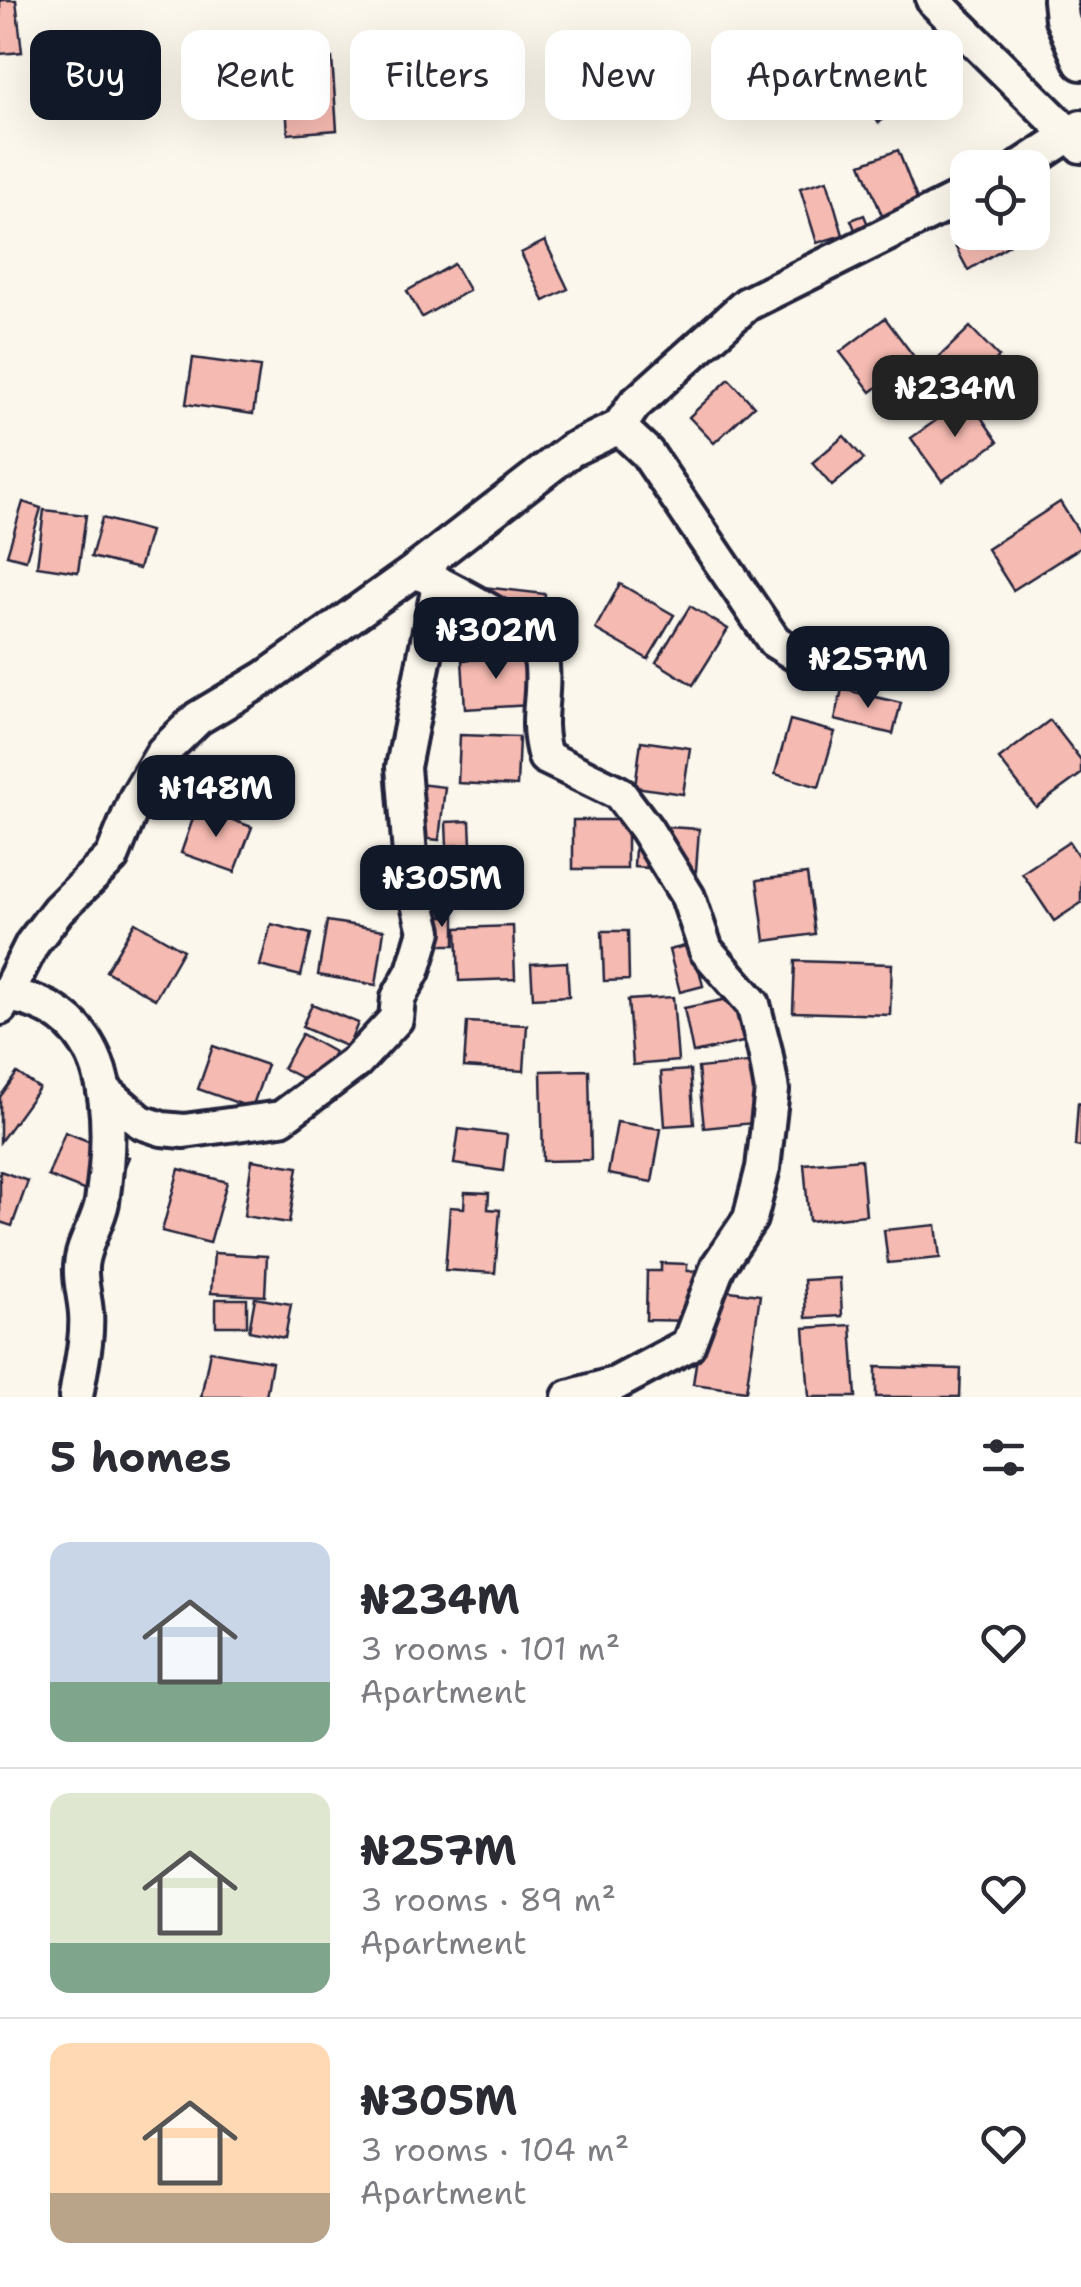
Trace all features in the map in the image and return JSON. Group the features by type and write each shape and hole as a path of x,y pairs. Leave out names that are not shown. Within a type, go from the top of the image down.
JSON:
{"street":[{"path":"933,0 1077,136 1050,151"},
{"path":"1060,0 1062,20 1081,63"},
{"path":"3,1001 32,944 58,910 112,857 136,798 163,752 198,718 428,578 571,450 619,426 634,405 747,304 950,203"},
{"path":"619,426 647,453 774,641 819,670"},
{"path":"104,1090 141,1122 162,1129 184,1131 281,1118 356,1062 396,1019 398,998 413,971 425,931 412,880 403,768 428,578"},
{"path":"428,578 501,617 524,634 542,662 537,728 545,757 619,793 646,829 688,896 706,950 753,1004 772,1090 763,1168 750,1219 718,1266 688,1345 616,1384 569,1397"},
{"path":"3,1001 34,999 66,1016 95,1052 104,1090 101,1204 80,1266 87,1317 76,1397"}],"building":[{"path":"0,0 16,0 22,52 0,54"},
{"path":"330,58 337,130 288,134 287,120 330,120"},
{"path":"898,150 919,204 883,218 861,164"},
{"path":"827,180 843,235 817,243 800,188"},
{"path":"864,215 873,237 860,242 851,220"},
{"path":"545,241 568,289 544,301 521,253"},
{"path":"957,250 1001,250 968,270"},
{"path":"454,264 469,290 422,317 407,291"},
{"path":"885,318 915,358 871,392 840,352"},
{"path":"970,327 999,357 964,390 936,360"},
{"path":"193,358 260,367 253,414 186,404"},
{"path":"729,379 754,406 714,443 689,417"},
{"path":"968,398 998,442 942,481 911,438"},
{"path":"844,436 864,459 832,486 812,463"},
{"path":"23,502 41,508 26,560 7,555"},
{"path":"1060,502 1081,535 1081,547 1013,590 987,549"},
{"path":"44,510 86,515 78,572 37,566"},
{"path":"102,518 150,531 139,569 91,557"},
{"path":"620,584 674,615 648,659 595,629"},
{"path":"474,586 545,594 539,643 469,635"},
{"path":"690,606 728,629 693,685 656,662"},
{"path":"528,656 531,705 465,709 462,660"},
{"path":"842,689 901,703 893,734 835,720"},
{"path":"790,720 835,732 819,787 775,774"},
{"path":"1050,720 1081,760 1081,774 1036,807 999,759"},
{"path":"460,735 519,737 517,786 458,783"},
{"path":"641,741 690,748 683,794 635,787"},
{"path":"418,784 445,787 439,840 412,837"},
{"path":"197,807 252,827 235,872 181,853"},
{"path":"573,820 627,820 627,869 573,869"},
{"path":"470,821 471,845 447,846 446,822"},
{"path":"636,825 699,829 696,871 634,867"},
{"path":"1069,842 1081,860 1081,903 1054,921 1022,873"},
{"path":"807,874 815,934 765,941 757,880"},
{"path":"428,916 455,916 455,945 428,945"},
{"path":"327,921 384,930 376,985 318,975"},
{"path":"135,922 183,950 155,999 106,971"},
{"path":"271,924 311,934 301,976 260,966"},
{"path":"513,926 515,979 459,981 457,928"},
{"path":"602,931 628,931 629,980 604,981"},
{"path":"693,944 703,986 680,992 669,950"},
{"path":"795,961 892,964 890,1015 793,1012"},
{"path":"567,962 569,996 533,998 531,964"},
{"path":"742,996 752,1040 693,1053 684,1008"},
{"path":"673,997 678,1061 633,1065 628,1000"},
{"path":"312,1004 358,1023 348,1047 302,1027"},
{"path":"467,1022 527,1025 524,1071 464,1067"},
{"path":"302,1034 334,1052 315,1085 283,1068"},
{"path":"213,1046 267,1065 252,1108 198,1089"},
{"path":"758,1062 764,1122 704,1128 698,1068"},
{"path":"589,1070 591,1160 543,1161 541,1071"},
{"path":"690,1070 694,1124 665,1126 661,1072"},
{"path":"17,1073 39,1088 0,1142 0,1097"},
{"path":"1078,1103 1081,1104 1081,1147 1075,1146"},
{"path":"617,1122 661,1129 652,1182 608,1174"},
{"path":"459,1129 507,1135 503,1171 454,1164"},
{"path":"65,1132 129,1157 111,1201 48,1176"},
{"path":"861,1159 866,1215 809,1221 804,1164"},
{"path":"252,1160 298,1167 289,1223 244,1216"},
{"path":"179,1169 227,1182 210,1243 162,1231"},
{"path":"0,1171 28,1181 12,1226 0,1222"},
{"path":"465,1192 489,1193 488,1209 500,1210 495,1273 445,1270 450,1207 464,1208"},
{"path":"936,1225 940,1258 888,1263 884,1230"},
{"path":"214,1253 267,1256 265,1296 211,1293"},
{"path":"661,1263 687,1264 687,1271 698,1271 697,1321 646,1320 647,1271 661,1271"},
{"path":"840,1278 842,1316 806,1318 804,1280"},
{"path":"707,1288 760,1295 746,1391 693,1384"},
{"path":"255,1298 291,1304 285,1338 249,1331"},
{"path":"216,1299 247,1299 247,1326 216,1326"},
{"path":"851,1325 856,1397 809,1397 804,1328"},
{"path":"210,1351 272,1362 266,1397 201,1397"},
{"path":"876,1367 961,1369 960,1397 876,1397"}]}
